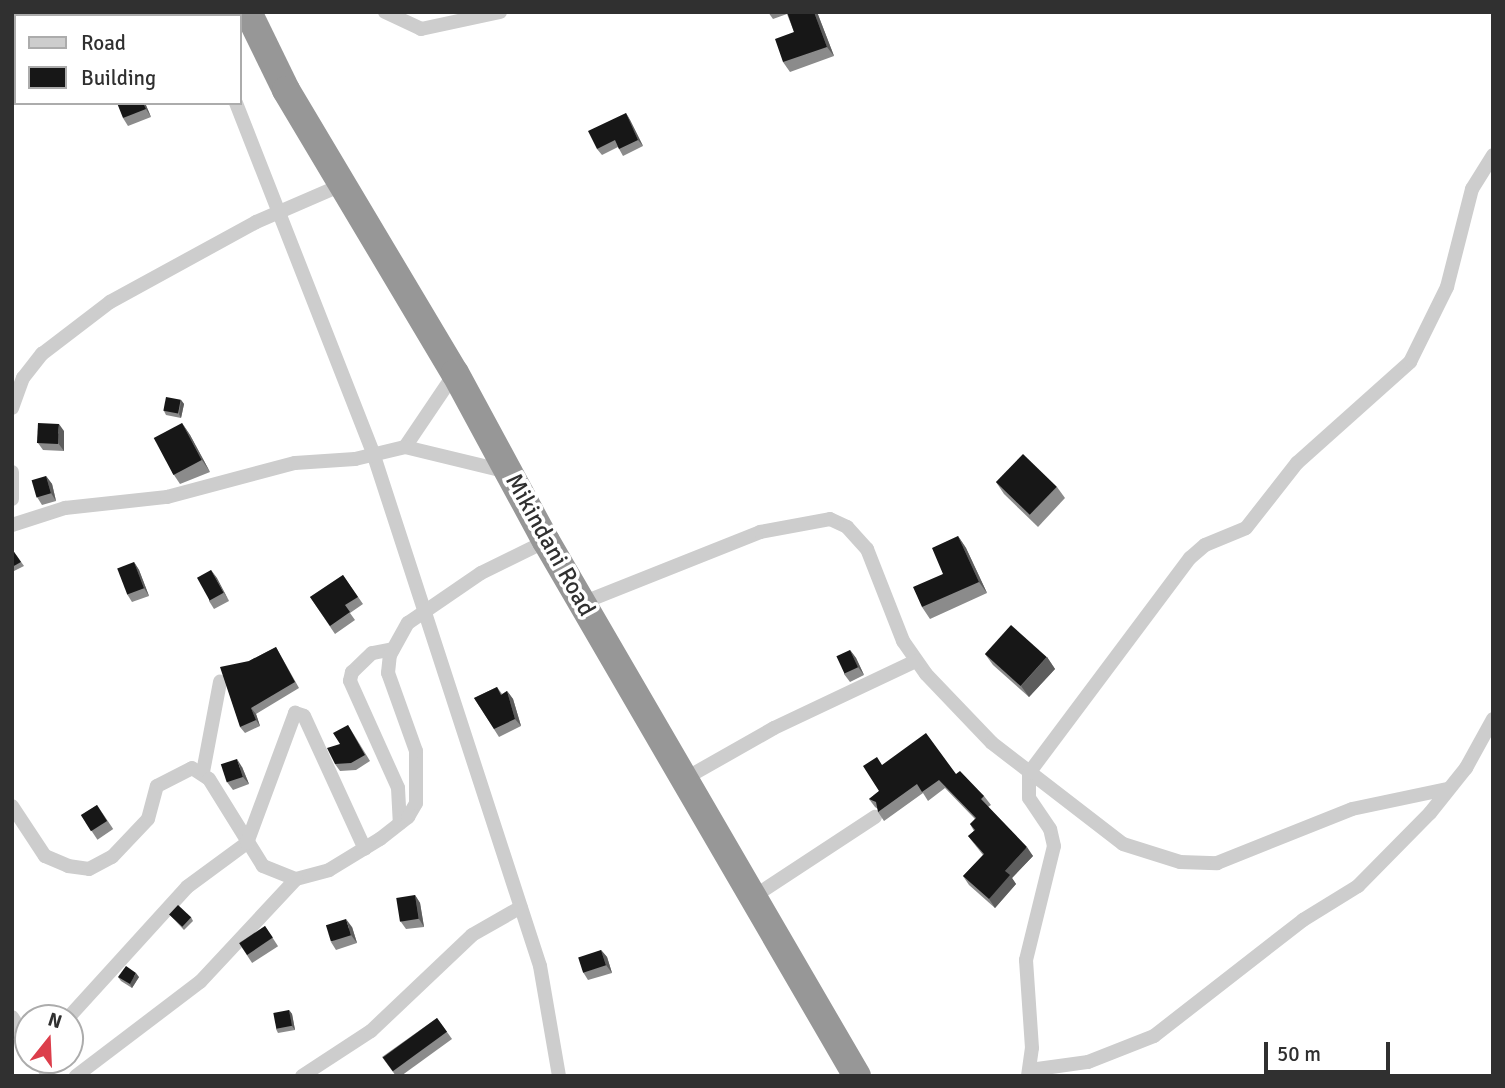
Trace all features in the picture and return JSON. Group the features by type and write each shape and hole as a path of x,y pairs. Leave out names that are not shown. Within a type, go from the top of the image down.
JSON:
{"highway":[{"name":"Mikindani Road","path":"248,12 286,90 455,373 546,541 857,1076"}],"street":[{"path":"385,12 421,29 500,12"},
{"path":"237,105 276,213 374,456 422,612 540,965 559,1076"},
{"path":"1493,155 1472,189 1447,287 1409,362 1297,463 1246,528 1205,545 1190,558 1029,773 1029,799 1050,828 1054,846 1026,960 1029,1073 1088,1062 1154,1036 1303,920 1358,886 1398,848 1465,768 1493,719"},
{"path":"12,408 23,378 53,343 110,302 276,213 344,184"},
{"path":"405,447 455,373"},
{"path":"12,525 84,504 176,495 295,463 374,456 405,447 509,472"},
{"path":"12,472 12,499"},
{"path":"582,603 760,533 830,519 847,527 867,549 893,618 916,661 976,728 1116,841 1180,862 1217,863 1242,857 1352,809 1447,789"},
{"path":"76,1076 200,982 296,879 329,870 365,849 400,823 416,803 419,778 411,732 389,678 393,649 408,623 422,612 481,573 546,541"},
{"path":"393,649 372,653 352,672 350,681 398,789 400,823"},
{"path":"686,778 774,728 916,661"},
{"path":"220,682 203,772 263,866 296,879"},
{"path":"81,1004 187,887 247,843 291,718 298,712 306,719 365,849"},
{"path":"12,806 45,856 68,866 89,869 112,856 148,820 156,786 182,770 203,772"},
{"path":"753,897 875,817"},
{"path":"302,1076 379,1024 472,936 521,907"}],"building":[{"path":"787,12 814,12 827,47 783,62 775,39 794,32"},
{"path":"118,105 144,105 146,109 123,118"},
{"path":"626,113 638,140 619,149 615,140 597,149 588,131"},
{"path":"166,397 181,400 178,414 163,411"},
{"path":"38,423 59,424 58,444 37,443"},
{"path":"182,423 202,460 173,475 154,438"},
{"path":"1023,454 1057,487 1030,515 996,482"},
{"path":"46,476 51,493 37,497 32,480"},
{"path":"958,536 979,582 922,607 913,587 943,574 932,548"},
{"path":"12,549 21,562 12,567"},
{"path":"134,562 144,588 127,595 117,568"},
{"path":"211,570 224,593 210,600 197,578"},
{"path":"343,575 358,597 345,605 350,612 330,626 310,597"},
{"path":"1011,625 1047,657 1021,686 985,654"},
{"path":"276,647 295,682 251,708 256,720 240,727 220,667 249,661"},
{"path":"850,650 858,667 844,674 836,656"},
{"path":"497,687 501,695 507,691 515,719 494,729 474,698"},
{"path":"348,725 365,755 351,763 335,764 327,748 340,744 333,733"},
{"path":"926,733 956,774 960,771 984,796 981,799 1027,847 1005,871 1010,875 989,899 963,876 984,854 968,836 975,830 970,824 976,818 939,780 922,792 917,784 878,812 876,802 869,799 879,791 863,766 877,757 882,765"},
{"path":"237,759 243,777 227,782 221,764"},
{"path":"97,805 107,821 91,831 81,815"},
{"path":"415,895 419,919 400,922 396,898"},
{"path":"178,905 191,917 182,927 169,915"},
{"path":"346,919 351,935 331,941 326,925"},
{"path":"265,926 273,938 247,955 239,943"},
{"path":"601,950 606,965 583,973 578,957"},
{"path":"126,966 136,973 130,984 118,977"},
{"path":"289,1010 292,1026 276,1029 273,1013"},
{"path":"437,1018 447,1032 393,1071 383,1057"}]}
